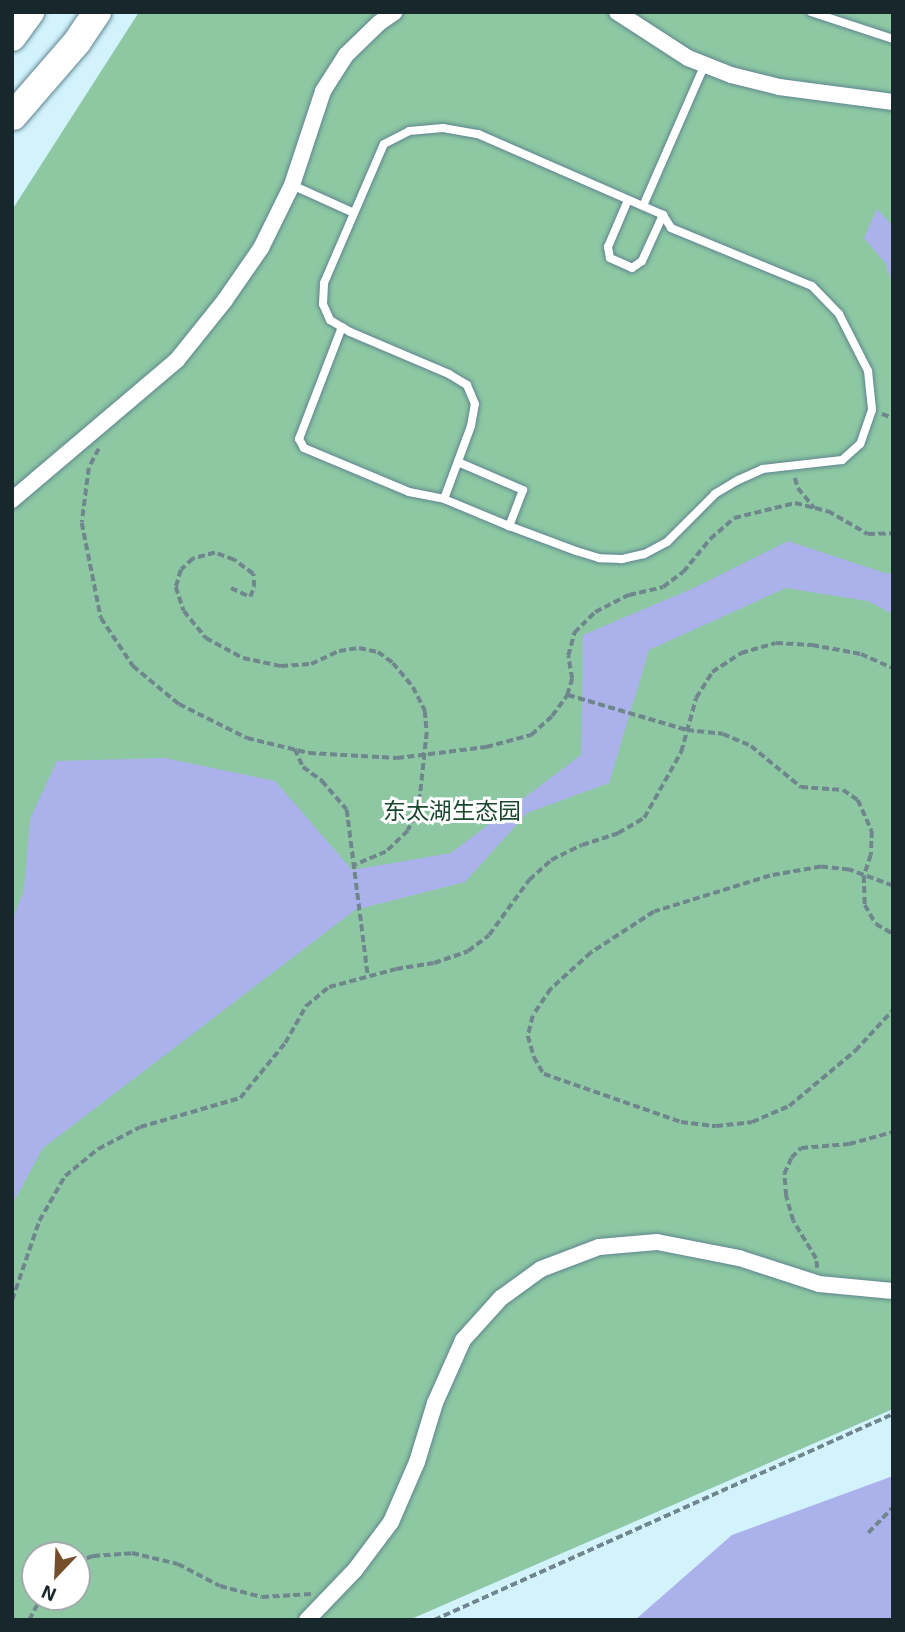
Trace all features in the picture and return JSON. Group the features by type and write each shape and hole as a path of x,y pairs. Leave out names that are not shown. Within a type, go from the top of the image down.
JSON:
{"highway":[{"path":"12,37 30,12"},
{"path":"12,116 82,12"},
{"path":"12,116 77,42 97,12"}],"street":[{"path":"12,500 177,360 225,300 261,248 292,185 323,91 346,55 379,23 395,12"},
{"path":"617,12 688,58 705,64 779,87 893,103"},
{"path":"307,1620 334,1592 391,1522 463,1340 501,1298 541,1269 598,1247 657,1242 739,1258 819,1284 893,1291"}],"lane":[{"path":"811,12 893,39"},
{"path":"643,206 705,64"},
{"path":"342,327 299,439 304,448 397,487 443,499 588,554 622,559 644,554 667,542 715,494 738,480 763,469 842,460 860,443 872,410 868,370 839,314 812,286 671,228 663,215 478,134 443,128 409,131 384,144 324,283 323,304 330,320 342,327 449,373 467,386 475,404 471,426 443,499"},
{"path":"292,185 354,213"},
{"path":"628,200 608,247 610,258 632,268 642,261 663,215"},
{"path":"457,462 523,490 509,526"}],"path":[{"path":"101,445 89,468 82,523 101,618 133,666 179,704 247,738 295,749 397,758 486,747 531,735 552,716 567,695 572,679 568,656 574,633 595,612 629,595 663,587 682,572 710,539 734,518 795,503 828,511 869,534 893,533"},
{"path":"792,466 798,488 814,508"},
{"path":"231,588 250,597 254,587 253,574 234,560 215,553 193,559 181,570 176,587 184,611 206,638 243,658 281,666 311,664 339,652 359,648 378,652 393,663 414,687 425,711 425,755 419,807 408,831 386,852 356,865"},
{"path":"12,1300 39,1221 65,1176 97,1149 141,1127 240,1098 285,1044 306,1006 329,987 434,963 468,951 489,935 529,880 551,860 582,845 618,833 644,818 681,752 696,698 712,672 741,653 776,643 812,645 860,654 893,668"},
{"path":"567,695 687,730 723,734 751,746 801,787 843,790 858,800 872,831 871,855 864,876 865,905 876,924 893,934"},
{"path":"295,749 303,767 323,781 347,810 368,976"},
{"path":"893,887 849,870 821,867 770,876 654,912 591,953 551,989 533,1016 528,1037 534,1057 544,1074 681,1122 716,1126 752,1122 789,1106 855,1051 893,1010"},
{"path":"819,1284 816,1259 793,1221 786,1196 784,1174 791,1158 801,1148 849,1144 893,1132"},
{"path":"434,1620 893,1414"},
{"path":"868,1533 893,1507"},
{"path":"91,1557 132,1553 178,1564 220,1586 262,1597 334,1592"}],"green space":[{"name":"东太湖生态园","path":"139,12 893,12 893,1409 409,1620 12,1620 12,210"}],"water":[{"path":"877,209 893,226 893,288 886,264 864,238"},
{"path":"788,541 888,574 893,571 893,614 868,601 786,588 649,650 609,783 527,813 465,882 355,910 43,1148 12,1205 12,921 24,890 30,819 57,761 165,758 275,781 352,870 451,853 581,755 583,635 696,587"},
{"path":"893,1476 893,1620 635,1620 732,1535"}]}
